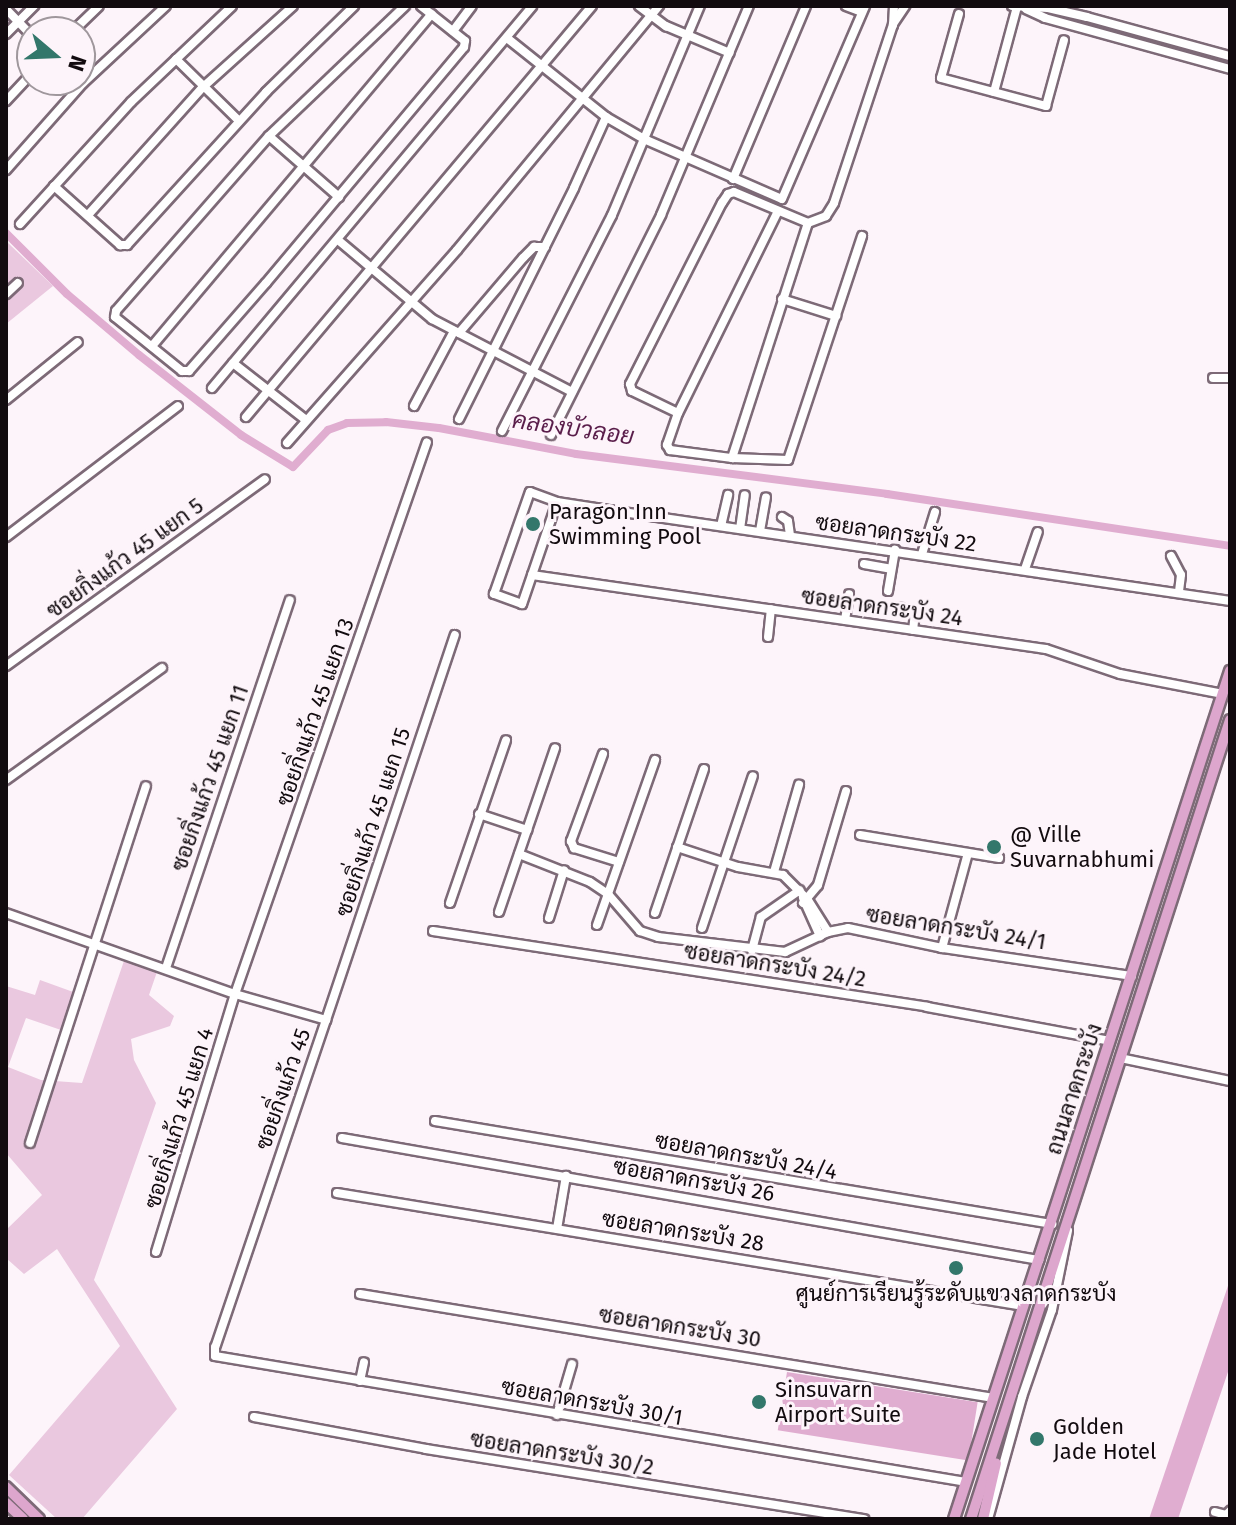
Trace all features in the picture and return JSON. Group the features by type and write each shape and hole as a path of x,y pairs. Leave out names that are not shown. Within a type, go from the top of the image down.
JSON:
{"main road":[{"name":"ถนนลาดกระบัง","path":"954,1519 1230,671"},
{"name":"ถนนลาดกระบัง","path":"971,1519 1230,720"},
{"path":"1070,1165 1084,1169"},
{"path":"986,1519 1003,1426"},
{"path":"6,1487 39,1519"},
{"path":"6,1503 23,1519"}],"street":[{"path":"96,69 166,6"},
{"path":"20,224 176,59 232,6"},
{"path":"88,215 202,88 293,6"},
{"path":"54,186 120,245 127,245 239,121 354,6"},
{"path":"405,6 269,136 116,311 115,317 182,371 189,371 464,47 465,41 421,6"},
{"path":"453,31 472,6"},
{"path":"212,388 532,6"},
{"path":"246,417 592,6"},
{"path":"639,6 688,36 730,53"},
{"path":"287,443 583,100 659,6"},
{"path":"502,431 615,208 700,6"},
{"path":"551,435 661,215 749,6"},
{"path":"733,179 806,6"},
{"path":"893,25 894,6"},
{"path":"678,413 632,391 630,384 728,194 734,192 808,223 820,221 834,203 893,25 905,6"},
{"path":"1018,7 1048,8 1087,17 1230,56"},
{"path":"1018,7 1117,39 1230,69"},
{"path":"994,92 1018,7"},
{"path":"507,38 606,117 644,139 779,199 785,197 856,23 856,8"},
{"path":"152,346 432,14"},
{"path":"959,14 941,78 1046,106 1064,40"},
{"path":"1084,29 1087,17"},
{"path":"1117,39 1120,26"},
{"path":"176,59 202,88 239,121"},
{"path":"6,170 69,96"},
{"path":"459,419 606,117"},
{"path":"269,136 339,197"},
{"path":"778,211 678,413 668,449 732,458 788,460 862,236"},
{"path":"732,458 808,223"},
{"path":"338,240 411,302 456,332 572,392"},
{"path":"414,406 456,332 534,247 545,247"},
{"path":"6,294 18,283"},
{"path":"782,299 836,316"},
{"path":"6,400 78,342"},
{"path":"233,363 306,420"},
{"path":"1213,378 1230,378"},
{"path":"6,537 178,406"},
{"name":"ซอยกิ่งแก้ว 45 แยก 13","path":"235,994 427,442"},
{"name":"ซอยกิ่งแก้ว 45 แยก 5","path":"6,666 265,479"},
{"name":"ซอยลาดกระบัง 22","path":"532,575 522,604 494,594 530,492 557,502 1230,601"},
{"path":"721,526 728,495"},
{"path":"740,529 745,495"},
{"path":"760,531 766,498"},
{"path":"532,575 557,502"},
{"path":"922,554 935,512"},
{"path":"782,517 789,524 790,535"},
{"path":"1025,569 1038,532"},
{"path":"888,591 895,550"},
{"path":"1171,556 1181,575 1179,592"},
{"path":"864,564 891,569"},
{"name":"ซอยลาดกระบัง 24","path":"532,575 1061,652 1120,674 1223,694"},
{"path":"845,620 849,594"},
{"name":"ซอยกิ่งแก้ว 45 แยก 11","path":"166,968 290,600"},
{"path":"899,607 915,612 913,630"},
{"path":"768,637 771,609"},
{"name":"ซอยกิ่งแก้ว 45 แยก 15","path":"326,1020 455,635"},
{"path":"6,780 162,668"},
{"path":"450,903 506,740"},
{"path":"499,912 555,748"},
{"path":"603,754 571,841 574,848 619,862"},
{"path":"597,925 655,760"},
{"path":"655,913 704,769"},
{"path":"702,928 753,776"},
{"path":"774,872 799,785"},
{"path":"30,1143 49,1076 146,786"},
{"path":"752,950 761,917 818,885 846,791"},
{"path":"479,814 527,830"},
{"path":"860,835 999,858"},
{"path":"677,847 723,863 774,872 789,878 824,934"},
{"path":"942,948 968,853"},
{"name":"ซอยลาดกระบัง 24/1","path":"519,854 564,870 608,894 640,931 658,937 752,950 793,950 841,928 942,948 1132,976"},
{"path":"549,918 564,870"},
{"name":"ซอยกิ่งแก้ว 45","path":"6,913 235,994 326,1020 214,1354"},
{"name":"ซอยลาดกระบัง 24/2","path":"433,931 927,1007 1110,1041"},
{"name":"ซอยกิ่งแก้ว 45 แยก 4","path":"156,1252 235,994"},
{"path":"1120,1058 1230,1081"},
{"name":"ซอยลาดกระบัง 24/4","path":"435,1121 1052,1224"},
{"name":"ซอยลาดกระบัง 26","path":"342,1138 1039,1260"},
{"path":"557,1229 566,1176"},
{"name":"ซอยลาดกระบัง 28","path":"337,1193 1024,1306"},
{"path":"986,1519 1022,1397 1052,1310 1073,1202"},
{"name":"ซอยลาดกระบัง 30","path":"360,1294 994,1398"},
{"name":"ซอยลาดกระบัง 30/1","path":"214,1354 557,1415 966,1482"},
{"path":"360,1381 364,1362"},
{"path":"557,1415 572,1364"},
{"name":"ซอยลาดกระบัง 30/2","path":"254,1417 557,1471 864,1519"},
{"path":"1215,1512 1226,1515 1230,1511"}],"shaded area":[{"path":"6,241 53,286 6,324"},
{"path":"125,958 158,969 149,995 174,1016 170,1026 131,1039 134,1060 156,1103 94,1280 177,1409 82,1519 57,1519 9,1475 120,1346 57,1249 24,1274 6,1258 6,1230 42,1195 6,1153 6,986 35,995 40,980 76,993 61,1030 26,1018 8,1067 41,1080 82,1083"},
{"path":"1230,1280 1230,1366 1178,1519 1149,1519"},
{"path":"787,1372 978,1402 968,1460 778,1430"}],"waterway":[{"name":"คลองบัวลอย","path":"6,233 67,294 139,355 241,435 293,467 328,430 347,423 386,422 439,428 576,454 887,494 1230,546"}],"place":[{"name":"Paragon Inn Swimming Pool","path":"533,524"},
{"name":"@ Ville Suvarnabhumi","path":"994,847"},
{"name":"ศูนย์การเรียนรู้ระดับแขวงลาดกระบัง","path":"956,1268"},
{"name":"Sinsuvarn Airport Suite","path":"759,1402"},
{"name":"Golden Jade Hotel","path":"1037,1439"}]}
